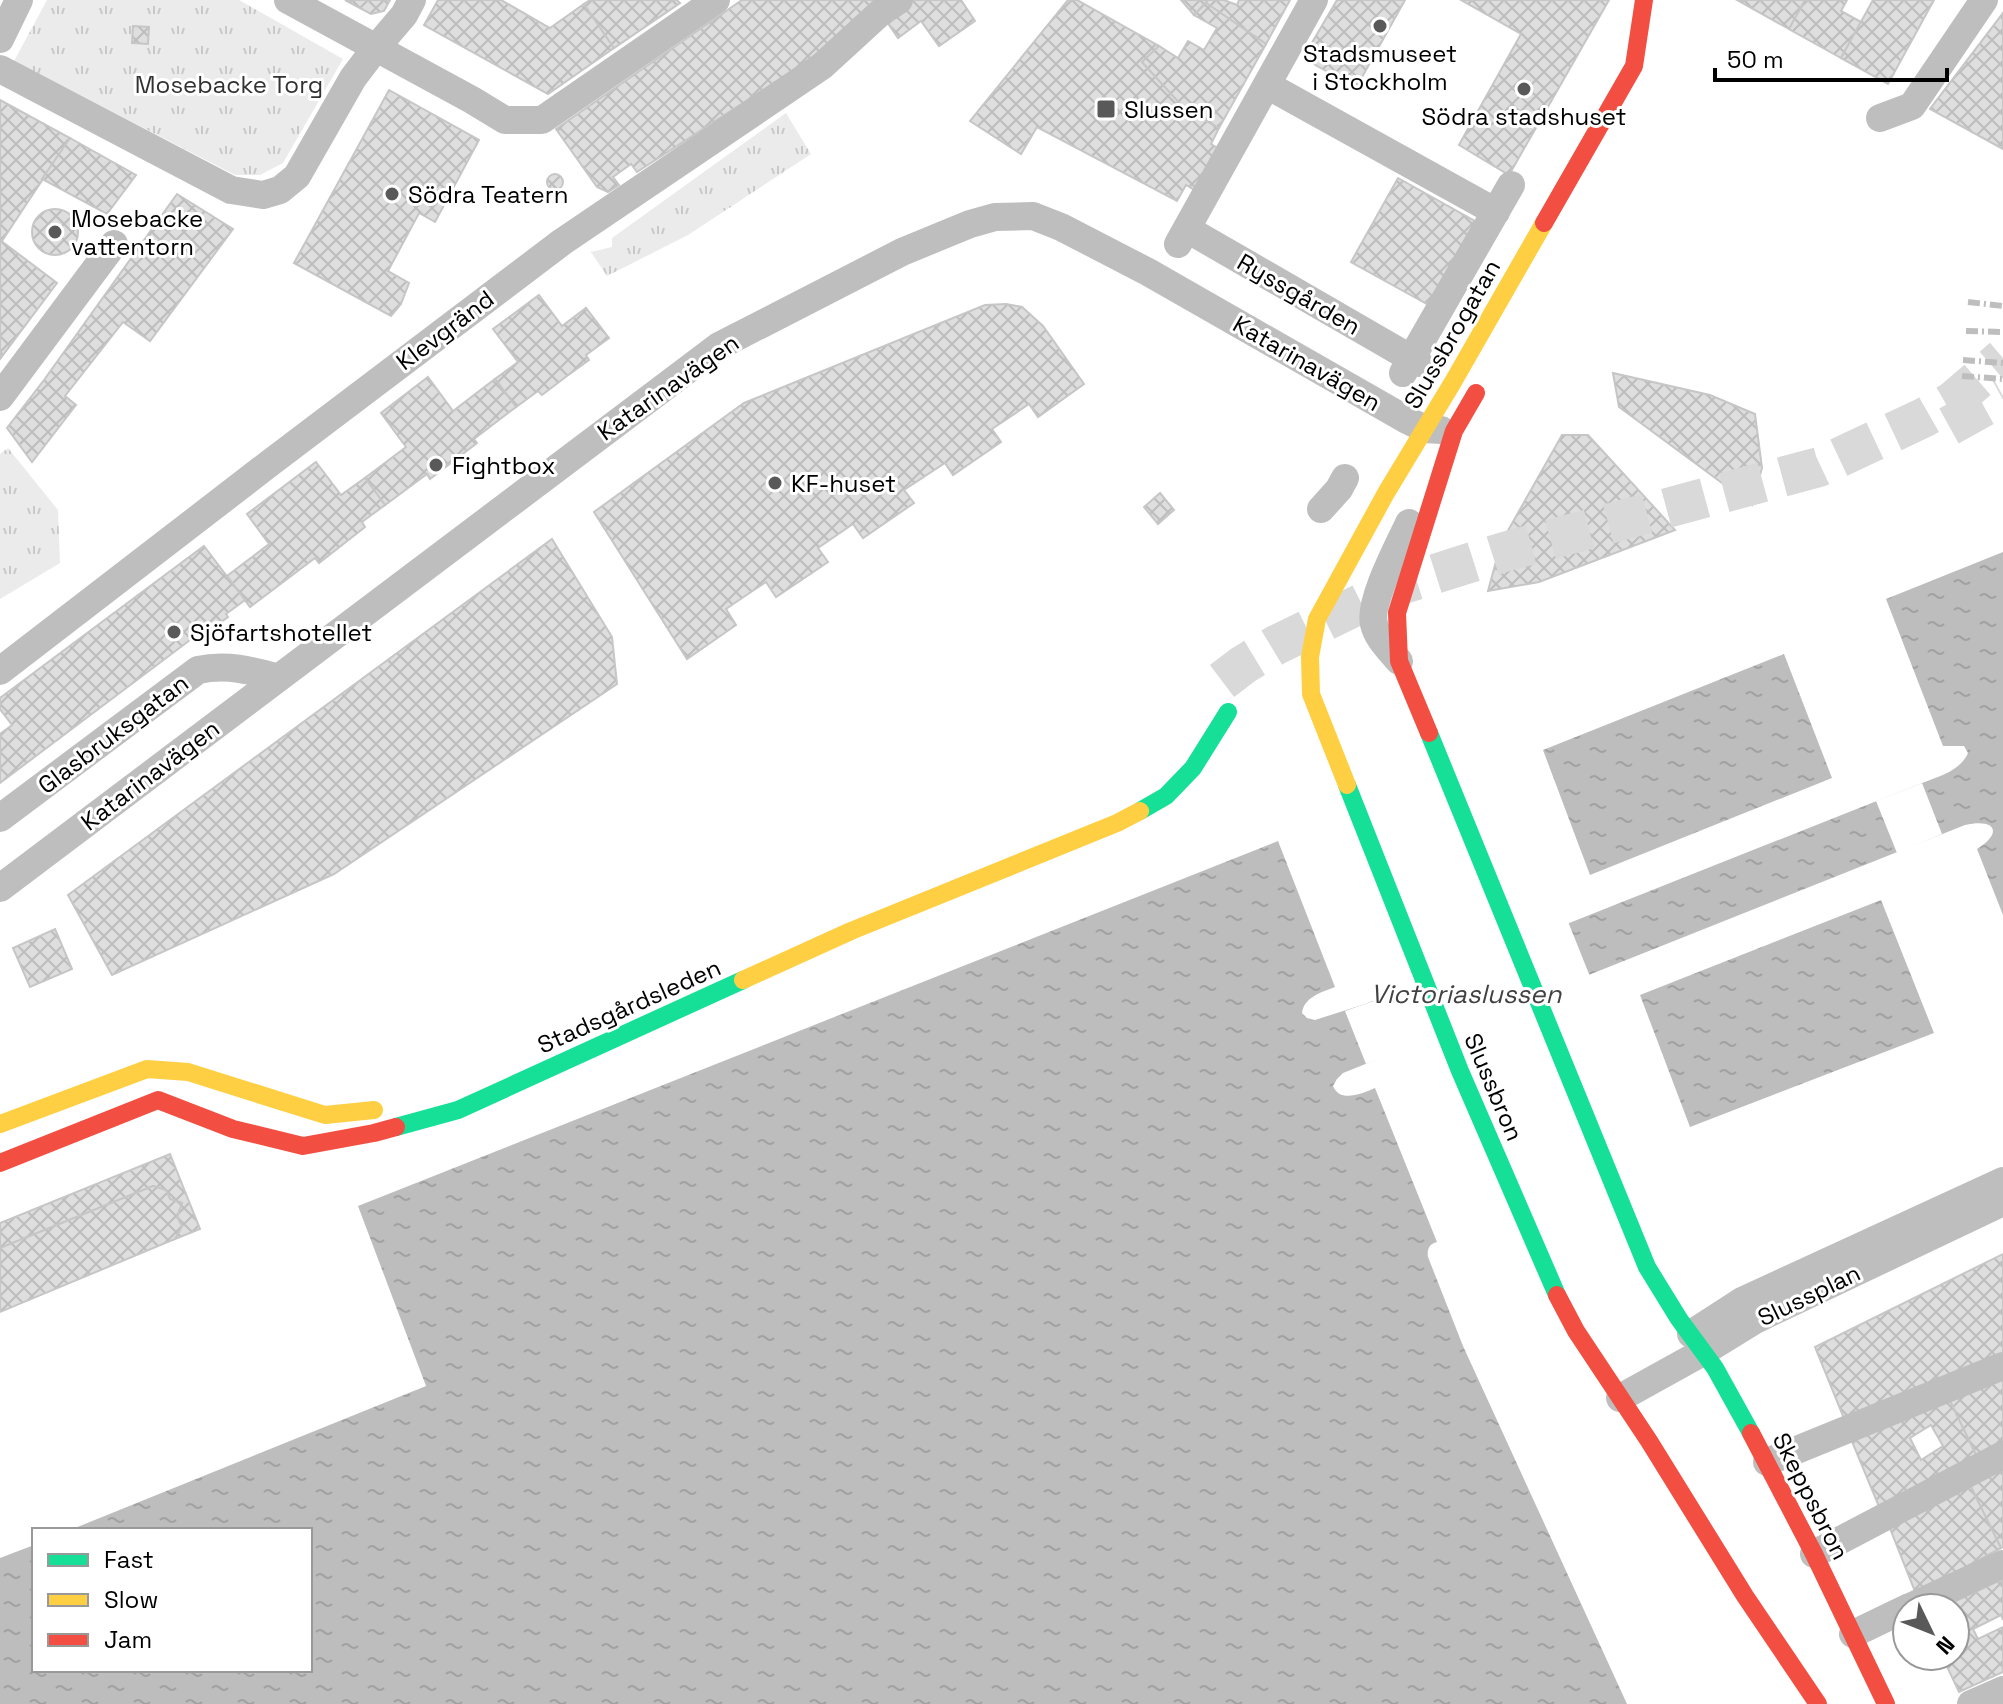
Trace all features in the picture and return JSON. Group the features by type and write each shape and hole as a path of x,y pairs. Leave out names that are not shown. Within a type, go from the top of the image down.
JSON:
{"street":[{"path":"0,39 19,0"},
{"path":"288,0 505,120 542,120 716,0"},
{"path":"0,69 231,190 263,195 280,190 297,176 348,86 404,15 412,0"},
{"name":"Klevgränd","path":"0,671 562,242 822,66 881,12 899,0"},
{"name":"Ryssgården","path":"1314,0 1183,237 1411,365 1511,185"},
{"name":"Slussbrogatan","path":"1311,694 1310,657 1317,619 1634,66 1644,0"},
{"path":"1880,118 1912,106 1984,0"},
{"path":"1267,85 1392,148 1496,212"},
{"name":"Katarinavägen","path":"0,888 719,346 902,252 970,224 995,217 1033,216 1061,227 1148,272 1425,429 1454,431"},
{"path":"0,397 114,244"},
{"name":"Slussbrogatan","path":"1399,661 1397,613 1454,431 1483,382"},
{"path":"1425,429 1426,467 1415,508 1376,595 1373,623 1399,661 1647,1267 1691,1335"},
{"name":"Glasbruksgatan","path":"0,818 198,670 215,666 246,668 278,678"},
{"name":"Slussbron","path":"1311,694 1460,1071 1561,1303 1620,1398"},
{"name":"Stadsgårdsleden","path":"0,1163 158,1100 233,1129 303,1146 374,1133 458,1110 851,931 1117,823 1166,796 1193,768 1228,712"},
{"name":"Stadsgårdsleden","path":"466,1087 644,1013 851,917 1052,830"},
{"path":"0,1124 147,1069 188,1072 325,1115 388,1107"},
{"name":"Slussplan","path":"1620,1398 1691,1335 1742,1301 2003,1181"},
{"name":"Slussplan","path":"1691,1335 1755,1320 2003,1202"},
{"name":"Skeppsbron","path":"1691,1335 1715,1368 1767,1462 1886,1704"},
{"path":"1767,1462 2003,1366"},
{"path":"1620,1398 1745,1596 1818,1704"},
{"path":"1814,1554 2003,1455"},
{"path":"1943,1592 2003,1564"},
{"path":"1853,1634 1891,1616"},
{"path":"1971,1704 2003,1690"}],"green space":[{"name":"Mosebacke Torg","path":"47,0 239,0 343,59 283,163 260,175 235,175 14,61"},
{"path":"786,113 811,154 688,235 607,276 591,252 612,247 612,238"},
{"path":"8,448 58,510 60,563 0,599 0,454"}],"water":[{"name":"Victoriaslussen","path":"2003,552 2003,915 1977,849 1990,838 1992,828 1975,823 1965,825 1343,1073 1333,1086 1346,1096 1375,1088 1437,1242 1429,1247 1428,1257 1463,1346 1627,1704 0,1704 0,1558 32,1546 32,1672 312,1672 312,1528 75,1528 426,1386 358,1206 1278,841 1335,987 1314,996 1303,1007 1302,1013 1315,1020 1365,1004 1936,778 1955,769 1968,753 1964,746 1943,746 1886,599"},
{"path":"1784,654 1832,778 1590,875 1543,750"},
{"path":"1881,900 1934,1033 1690,1127 1640,995"}],"pier":[{"path":"1922,783 1942,834 1897,853 1876,801"},
{"path":"1567,919 1591,979 1397,1056 1395,1053 1366,1064 1345,1011"}],"building":[{"path":"345,0 390,0 384,11 371,14"},
{"path":"438,0 501,0 550,28 584,4 614,48 548,94 424,25"},
{"path":"590,0 677,0 680,3 614,48 584,4"},
{"path":"742,0 883,0 812,58 637,172 631,164 613,177 619,185 608,192 597,187 556,129"},
{"path":"913,0 961,0 975,21 939,46 921,21 898,38 885,19"},
{"path":"1068,0 1077,0 1159,46 1142,62 1184,108 1219,128 1211,144 1221,150 1198,192 1186,185 1177,201 1037,127 1021,154 970,121"},
{"path":"1181,0 1208,0 1194,15"},
{"path":"1208,0 1224,0 1237,5 1239,0 1290,0 1266,44 1206,3"},
{"name":"Södra stadshuset","path":"1337,0 1405,0 1356,88 1303,58"},
{"name":"Södra stadshuset","path":"1461,0 1609,0 1509,175 1459,145 1521,34"},
{"path":"1737,0 1805,0 1789,29"},
{"path":"1805,0 1847,0 1841,11 1861,22 1841,58 1789,29"},
{"path":"1873,0 1934,0 1888,84 1841,58"},
{"path":"1206,3 1266,44 1219,128 1184,108 1142,62 1159,46 1178,58 1188,41 1204,50 1217,28 1194,15"},
{"path":"2003,13 2003,149 1930,109"},
{"path":"133,26 149,27 148,44 132,43"},
{"name":"Södra Teatern","path":"389,90 479,140 435,222 419,213 388,271 409,283 401,304 391,316 294,263"},
{"path":"0,100 70,138 2,241 0,240"},
{"path":"70,138 136,175 107,214 42,179"},
{"path":"552,174 558,174 563,182 561,188 552,190 547,185 547,179"},
{"path":"1398,178 1480,224 1434,308 1351,262"},
{"path":"177,194 233,229 150,341 123,322 65,396 76,405 32,462 7,428"},
{"name":"Mosebacke vattentorn","path":"55,209 71,216 78,232 71,248 55,255 39,248 32,232 39,216"},
{"path":"0,240 57,283 0,359"},
{"path":"539,295 562,326 586,308 609,338 586,355 589,360 542,395 538,391 516,407 495,379 518,362 493,329"},
{"name":"KF-huset","path":"985,305 1022,307 1043,326 1084,384 1038,417 1029,404 992,429 1001,442 953,475 945,463 904,490 914,503 863,538 853,524 818,548 828,562 776,597 766,582 726,609 736,625 687,659 594,512 744,403"},
{"path":"1613,373 1710,395 1755,414 1762,468 1752,505 1619,407"},
{"path":"428,377 453,411 495,379 516,407 474,439 477,443 430,479 427,474 385,505 365,478 406,447 381,413"},
{"path":"1562,435 1588,435 1675,530 1539,582 1488,591 1501,543"},
{"path":"316,462 341,495 365,478 385,505 362,522 365,527 319,563 315,558 250,607 227,576 269,544 247,514"},
{"path":"1160,493 1174,510 1158,524 1144,507"},
{"path":"552,539 612,637 617,684 334,874 112,975 68,895"},
{"path":"204,546 245,600 226,614 228,617 210,630 208,627 202,631 0,783 0,734 12,725 0,709 0,698"},
{"path":"55,929 72,969 30,987 13,948"},
{"path":"170,1154 200,1229 175,1239 182,1226 177,1217 182,1203 170,1199 166,1190 153,1186 0,1248 0,1223"},
{"path":"153,1186 166,1190 170,1199 182,1203 177,1217 182,1226 175,1239 0,1312 0,1248"},
{"path":"2003,1254 2003,1358 1845,1421 1815,1347"},
{"path":"2003,1377 2003,1445 1978,1459 1949,1399"},
{"path":"1949,1399 1978,1459 1880,1509 1851,1439","holes":["1931,1425 1943,1446 1921,1460 1910,1438"]},
{"path":"2003,1465 2003,1547 2001,1548 1969,1483"},
{"path":"1969,1483 2001,1548 1915,1592 1889,1526"},
{"path":"2003,1579 2003,1620 2001,1615 1973,1629 1978,1639 2003,1627 2003,1672 1959,1692 1950,1672 1971,1672 1971,1594"}],"tunnel":[{"path":"1222,681 1276,645 1397,586 1504,552 1819,467 1953,401 2003,358"},
{"path":"1949,426 2003,396"}],"railway":[{"path":"1968,302 2003,306"},
{"path":"1966,331 2003,332"},
{"path":"1963,360 2003,363"},
{"path":"1962,376 2003,379"}],"traffic: fast":[{"path":"1140,811 1166,796 1193,768 1228,712"},
{"path":"1429,733 1647,1267 1679,1319 1715,1368 1751,1433"},
{"path":"1347,785 1460,1071 1557,1295"},
{"path":"396,1127 458,1110 743,980"}],"traffic: slow":[{"path":"1347,785 1311,694 1310,657 1317,619 1386,493 1544,223"},
{"path":"743,980 851,931 1140,811"},
{"path":"0,1124 147,1069 188,1072 325,1115 374,1110"}],"traffic: jam":[{"path":"1544,223 1634,66 1644,0"},
{"path":"1429,733 1399,661 1397,613 1454,431 1476,393"},
{"path":"0,1163 158,1100 233,1129 303,1146 396,1127"},
{"path":"1557,1295 1576,1331 1649,1441 1745,1596 1818,1704"},
{"path":"1751,1433 1814,1554 1886,1704"}],"place":[{"name":"Stadsmuseet i Stockholm","path":"1380,26"},
{"name":"Södra stadshuset","path":"1524,89"},
{"name":"Slussen","path":"1106,109"},
{"name":"Södra Teatern","path":"392,194"},
{"name":"Mosebacke vattentorn","path":"55,232"},
{"name":"Fightbox","path":"436,465"},
{"name":"KF-huset","path":"775,483"},
{"name":"Sjöfartshotellet","path":"174,632"}]}
